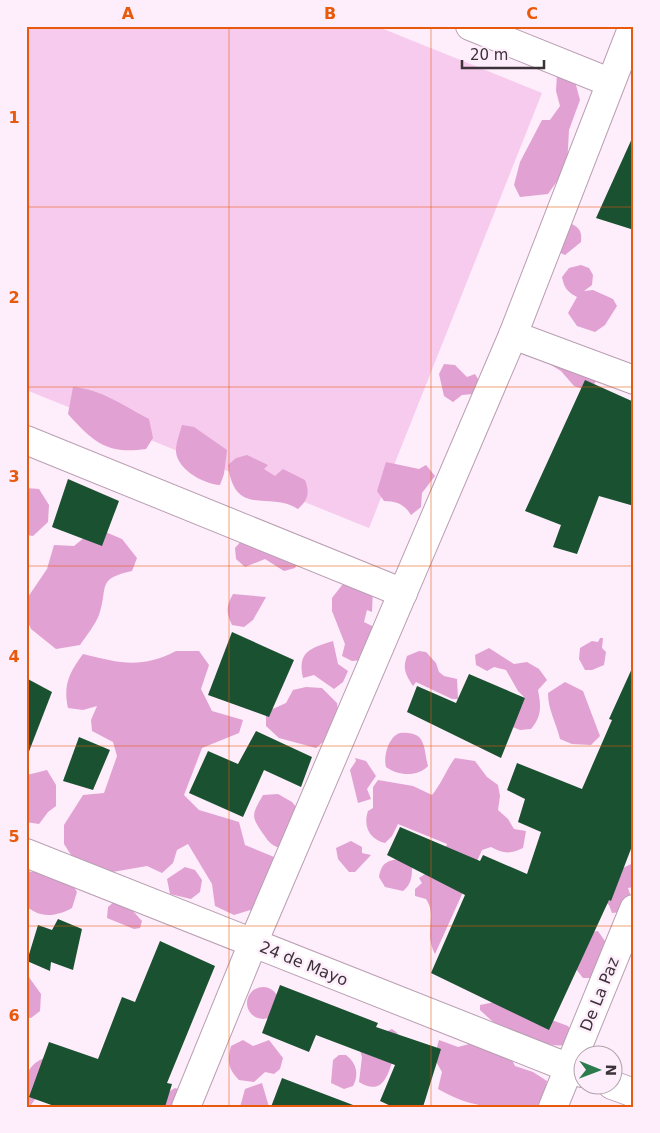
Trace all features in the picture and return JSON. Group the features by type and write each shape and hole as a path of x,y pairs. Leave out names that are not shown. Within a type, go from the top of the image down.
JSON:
{"street":[{"path":"470,26 610,82"},
{"path":"186,1107 253,943 513,335 633,26"},
{"path":"513,335 634,380"},
{"path":"26,440 403,593"},
{"name":"24 de Mayo","path":"26,853 572,1068"},
{"name":"De La Paz","path":"585,1046 634,909"},
{"name":"De La Paz","path":"553,1107 572,1076"},
{"path":"622,1089 634,1093"}],"shaded area":[{"path":"26,26 376,26 542,93 369,528 26,390"},
{"path":"557,74 573,74 580,100 569,130 567,167 548,194 520,197 514,185 520,162 542,120 550,120 560,106 556,91"},
{"path":"569,223 580,230 581,242 565,255 558,252"},
{"path":"581,265 589,268 593,275 592,285 584,291 593,290 613,299 617,306 605,325 595,332 577,326 568,313 577,297 566,289 562,277 569,268"},
{"path":"546,362 597,378 593,387 586,390 574,386 561,371"},
{"path":"444,364 455,365 467,377 475,374 481,384 473,394 462,395 453,402 444,396 439,374"},
{"path":"73,387 83,388 103,395 149,419 153,438 146,449 121,450 111,448 93,439 68,414"},
{"path":"182,425 194,427 227,450 224,474 220,485 206,482 191,474 180,462 176,448"},
{"path":"247,455 268,465 264,469 275,476 283,469 305,480 308,493 298,509 287,504 246,498 238,492 232,482 228,465 236,458"},
{"path":"386,462 419,469 426,465 435,476 422,493 421,507 411,515 400,504 384,501 377,491"},
{"path":"26,488 39,489 49,505 48,522 33,536 26,535"},
{"path":"96,528 122,539 137,558 132,571 120,574 108,581 105,586 99,615 80,645 56,649 31,629 26,618 28,597 47,569 54,545 74,546"},
{"path":"242,540 251,547 272,542 300,558 295,568 284,571 265,559 245,567 236,559 235,548"},
{"path":"346,580 373,588 372,612 367,610 364,622 374,627 363,660 352,661 342,656 345,644 332,611 332,598"},
{"path":"233,594 266,597 253,620 244,627 232,625 229,617 228,606"},
{"path":"600,638 603,638 602,648 606,652 604,665 592,670 585,670 579,659 580,648 592,641 598,642"},
{"path":"333,641 338,664 348,671 343,682 334,689 314,675 303,678 302,669 304,656 308,652"},
{"path":"489,648 514,664 527,662 539,669 547,680 538,690 540,711 531,729 520,730 510,726 525,698 518,691 506,670 494,667 487,671 476,665 475,655"},
{"path":"176,651 199,651 209,665 201,689 212,711 243,720 239,733 202,748 184,795 199,810 239,822 245,845 279,859 257,908 234,915 215,906 212,884 188,844 177,850 173,863 162,873 147,866 101,874 75,861 64,844 64,825 83,795 104,793 117,756 113,742 92,731 91,720 97,706 83,710 68,708 67,686 74,667 83,654 130,663 152,660"},
{"path":"419,651 426,652 436,663 439,672 444,676 457,679 458,699 452,699 416,682 413,686 408,679 405,665 407,656"},
{"path":"565,682 583,691 600,736 591,745 572,744 560,739 551,711 548,693"},
{"path":"306,687 322,688 337,703 339,719 323,742 316,748 279,738 266,726 266,712 286,703 293,690"},
{"path":"400,733 415,735 422,742 428,766 424,770 413,774 402,774 386,767 385,757 390,742"},
{"path":"355,758 366,761 376,776 367,789 371,799 358,803 350,770 356,761"},
{"path":"455,758 475,761 487,777 498,785 500,796 498,810 508,819 514,829 526,831 523,848 519,850 503,852 491,847 482,850 435,954 430,938 431,912 426,899 415,896 415,889 422,883 419,878 439,865 447,844 398,824 392,836 385,843 371,835 366,822 368,811 373,808 373,787 378,780 413,786 432,795"},
{"path":"47,770 56,785 56,806 48,812 39,824 26,822 27,775"},
{"path":"278,794 292,802 312,826 282,849 273,845 268,840 254,816 256,807 263,795"},
{"path":"351,841 362,847 362,853 371,855 355,872 349,872 338,859 336,848"},
{"path":"403,858 412,865 410,883 403,891 385,887 379,877 382,868 390,861"},
{"path":"634,864 634,887 628,888 631,897 621,912 612,913 609,905 600,899 609,875"},
{"path":"26,865 30,872 44,871 71,882 77,892 72,908 61,913 45,915 26,907"},
{"path":"185,867 195,870 202,880 200,892 191,899 170,894 167,879"},
{"path":"115,901 127,906 136,914 142,921 140,928 134,929 107,918 108,907"},
{"path":"598,931 611,950 592,978 583,978 576,969 583,933"},
{"path":"26,973 41,994 40,1011 31,1018 26,1017"},
{"path":"263,987 275,991 279,1003 275,1015 263,1019 251,1015 247,1003 251,991"},
{"path":"500,1001 568,1026 574,1035 569,1044 552,1045 519,1034 503,1031 480,1010 480,1005"},
{"path":"392,1029 399,1035 400,1043 386,1078 378,1086 373,1087 359,1082 362,1057 358,1044"},
{"path":"243,1040 253,1046 269,1040 283,1058 280,1069 274,1074 265,1072 254,1082 239,1080 229,1064 229,1056 231,1046"},
{"path":"439,1040 458,1047 484,1040 506,1047 515,1066 533,1072 547,1081 543,1098 536,1107 486,1106 463,1101 438,1089 442,1072 434,1058"},
{"path":"339,1055 346,1055 350,1058 356,1069 356,1078 353,1086 344,1089 331,1083 333,1060"},
{"path":"47,1057 38,1095 31,1105 33,1107 26,1107 26,1083 29,1071 33,1065"},
{"path":"262,1083 269,1107 240,1107 245,1089"},
{"path":"175,1088 181,1090 182,1107 159,1107 165,1094"}],"building":[{"path":"634,134 634,230 596,218"},
{"path":"585,380 634,402 634,506 599,496 577,554 553,547 561,525 525,511"},
{"path":"68,479 119,501 102,546 52,527"},
{"path":"232,632 294,660 269,717 208,695"},
{"path":"634,664 634,841 611,901 609,900 549,1030 431,973 465,895 387,855 400,827 480,861 483,855 527,874 541,832 518,822 525,799 507,790 517,763 582,789 612,720 609,719"},
{"path":"469,674 525,698 501,758 407,712 417,686 456,703"},
{"path":"26,678 52,692 28,754 26,754"},
{"path":"256,731 312,757 301,787 264,770 243,817 189,793 208,751 238,764"},
{"path":"79,737 110,750 93,790 63,781"},
{"path":"58,919 82,929 73,970 51,962 50,971 27,961 38,925 52,930"},
{"path":"160,941 215,966 167,1083 172,1084 165,1107 57,1107 29,1097 49,1042 98,1059 122,997 135,1002"},
{"path":"280,985 378,1023 376,1027 441,1049 423,1107 393,1107 380,1101 395,1065 316,1035 309,1052 262,1033"},
{"path":"282,1078 353,1105 352,1107 271,1107"}]}
